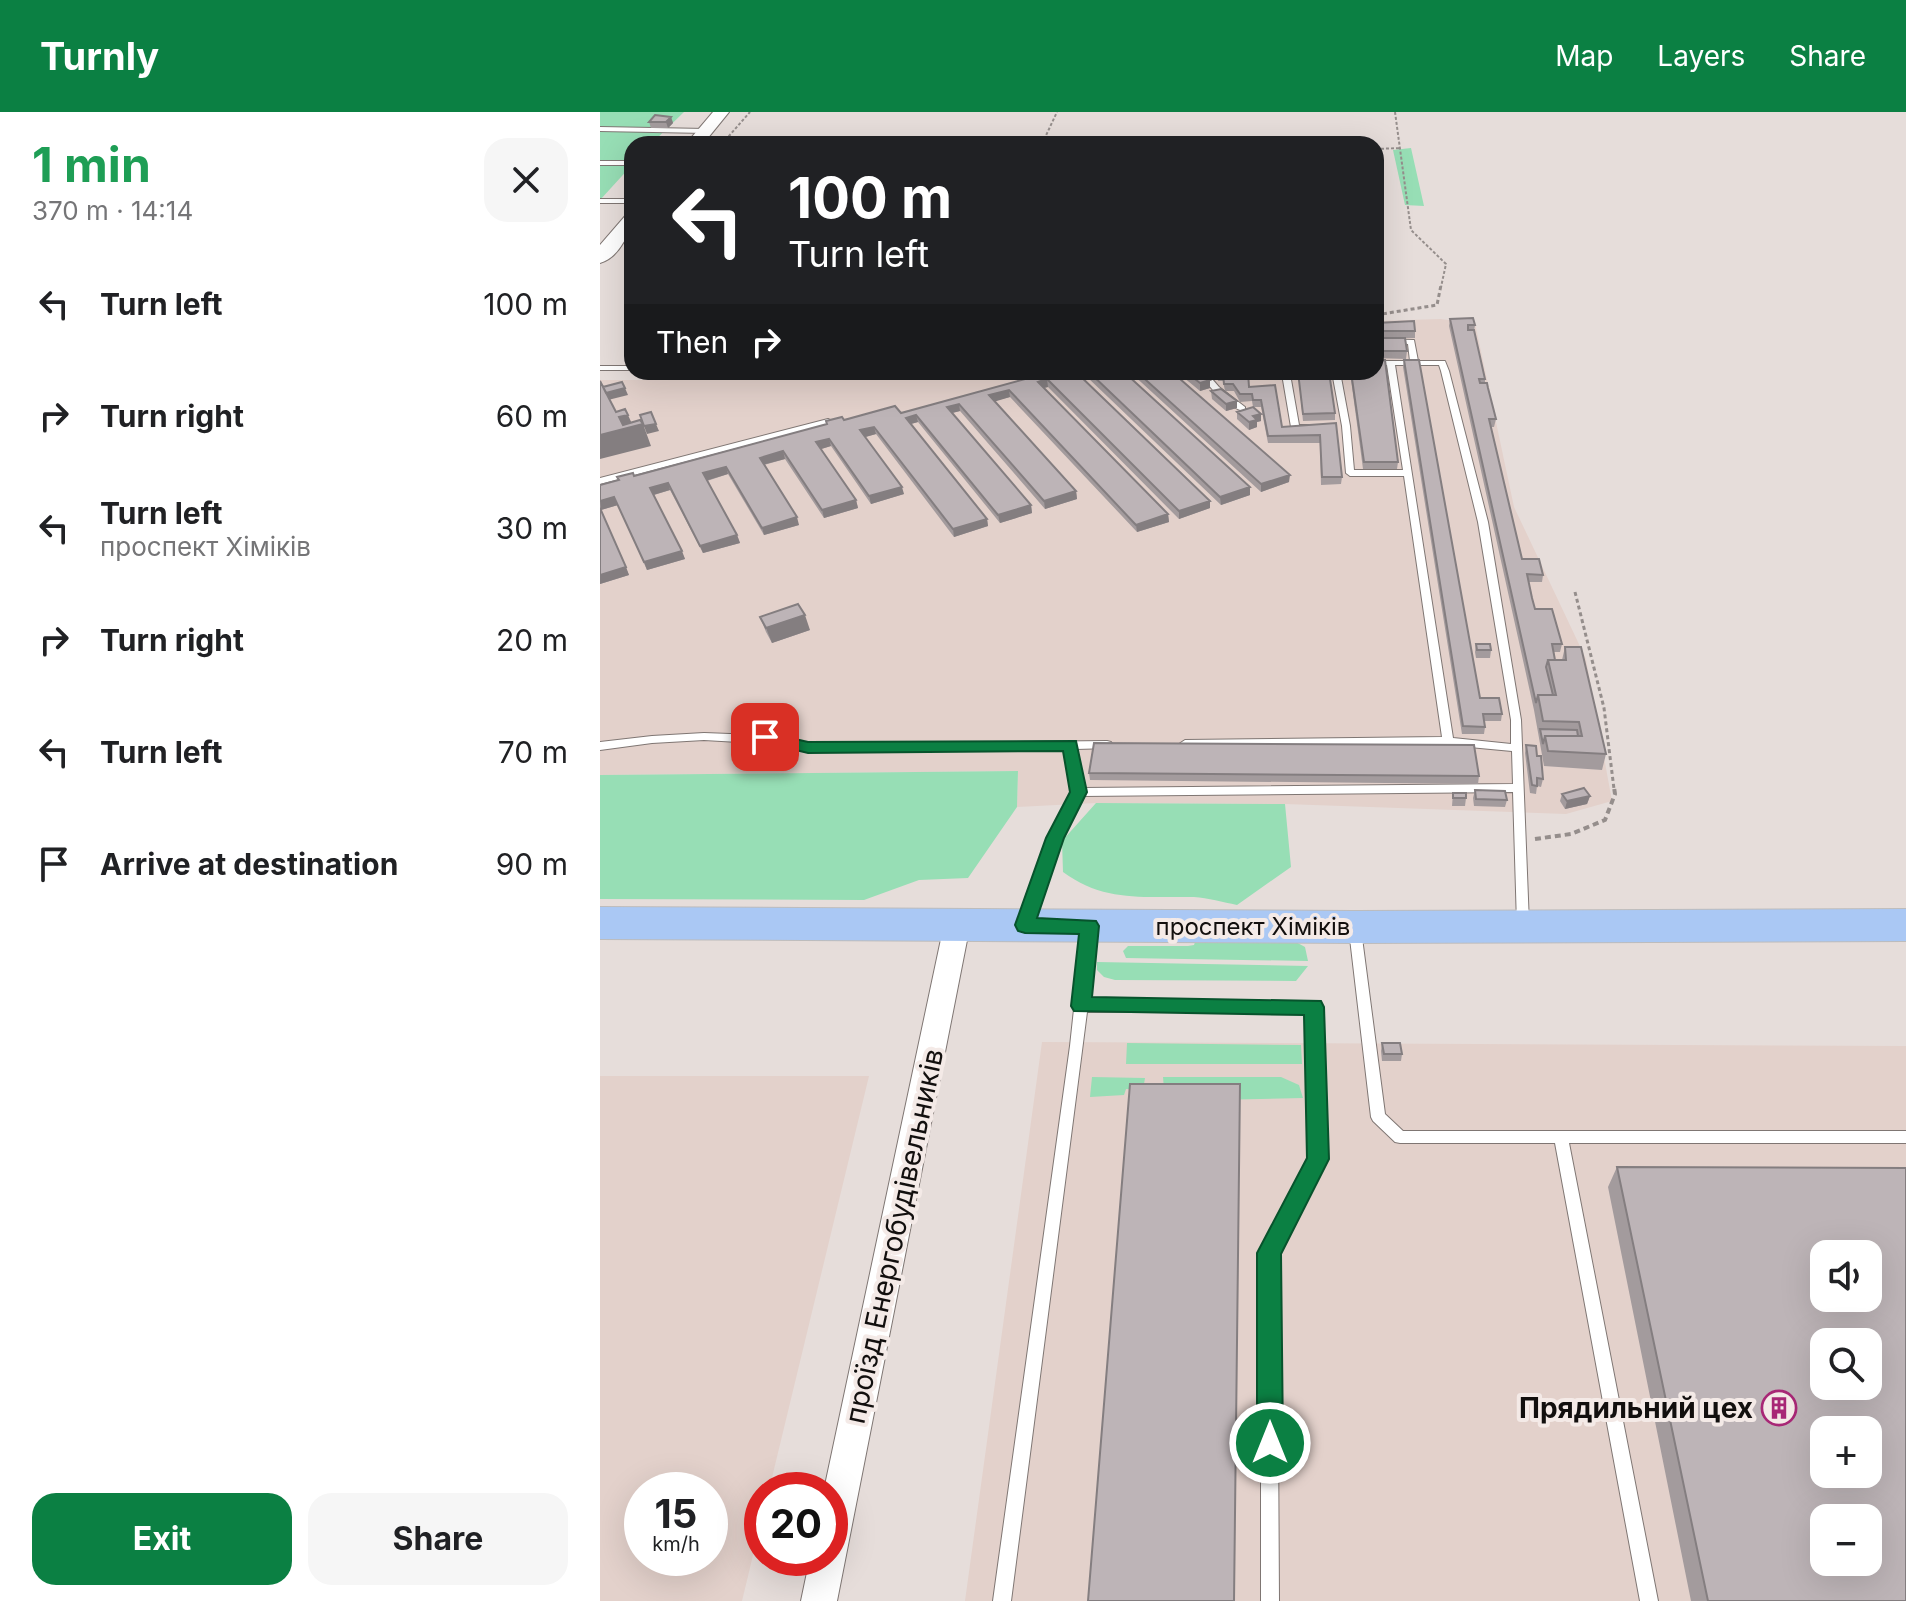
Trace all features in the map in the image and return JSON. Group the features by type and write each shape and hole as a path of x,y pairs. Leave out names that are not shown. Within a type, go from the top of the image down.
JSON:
{"main road":[{"path":"701,136 721,112"},
{"path":"600,257 624,228"},
{"name":"проспект Хіміків","path":"600,923 1354,927 1906,925"}],"street":[{"name":"проїзд Енергобудівельників","path":"845,1472 957,925"},
{"path":"819,1601 824,1576"}],"lane":[{"path":"600,129 688,136"},
{"path":"600,163 624,163"},
{"path":"600,201 624,201"},
{"path":"1384,341 1411,342 1414,361"},
{"path":"1384,363 1442,363 1483,522 1516,720 1523,924"},
{"path":"1391,363 1448,741"},
{"path":"600,368 624,368"},
{"path":"1209,380 1242,409"},
{"path":"1287,380 1295,427 1321,426"},
{"path":"1337,380 1350,473 1408,473"},
{"path":"600,481 828,421"},
{"path":"1334,426 1346,426"},
{"path":"600,746 643,738 749,737 765,737 808,748 1118,744"},
{"path":"1165,744 1448,741 1516,748"},
{"path":"1025,925 1055,838 1078,792 1070,745"},
{"path":"1078,792 1517,788"},
{"path":"1002,1601 1089,926"},
{"path":"1354,927 1378,1117 1400,1137 1906,1137"},
{"path":"1081,1006 1314,1007 1318,1159 1269,1253 1270,1601"},
{"path":"1561,1137 1649,1601"}],"path":[{"path":"729,136 750,112"},
{"path":"1046,136 1057,112"},
{"path":"1384,314 1437,305 1446,264 1411,230 1395,112"},
{"path":"1384,149 1400,148"},
{"path":"1521,841 1571,834 1605,820 1615,794 1604,708 1575,592"}],"shaded area":[{"path":"1440,319 1475,323 1514,507 1586,659 1612,801 1566,814 1285,804 1096,803 1017,807 1018,771 600,775 600,380 1384,380 1384,321"},
{"path":"1042,1042 1906,1046 1906,1601 965,1601"},
{"path":"600,1076 869,1076 773,1472 744,1472 744,1576 748,1576 742,1601 600,1601"}],"green space":[{"path":"600,112 684,112 659,136 624,136 624,174 600,200"},
{"path":"1411,148 1424,206 1405,205 1393,150"},
{"path":"1018,771 1017,807 968,878 919,880 864,900 600,899 600,775"},
{"path":"1096,803 1285,804 1291,867 1237,905 1194,897 1126,896 1094,889 1063,872 1062,841"},
{"path":"1196,939 1294,941 1305,947 1308,961 1126,958 1123,951 1128,946 1188,946 1194,945"},
{"path":"1097,962 1308,966 1296,981 1115,980 1104,977 1097,970"},
{"path":"1127,1043 1301,1045 1302,1064 1126,1064"},
{"path":"1092,1077 1145,1078 1143,1090 1126,1089 1124,1095 1090,1097"},
{"path":"1163,1077 1281,1077 1299,1085 1303,1098 1165,1101"}],"building":[{"path":"655,115 671,117 666,122 649,122"},
{"path":"1473,318 1475,325 1468,325 1468,330 1474,330 1485,379 1479,379 1480,383 1487,383 1496,419 1489,419 1522,559 1539,559 1543,575 1527,574 1535,609 1552,609 1562,644 1552,644 1555,660 1548,660 1546,667 1553,695 1538,695 1536,703 1450,319"},
{"path":"1414,321 1415,331 1384,331 1384,323"},
{"path":"1384,338 1405,338 1407,351 1384,351"},
{"path":"1385,360 1398,462 1364,462 1352,380 1384,380"},
{"path":"1404,360 1419,360 1480,698 1499,698 1502,714 1483,714 1485,727 1463,726"},
{"path":"1022,380 1044,380 1038,382 1168,514 1136,525 1009,390 989,395 1076,491 1044,501 959,404 947,407 1031,505 998,515 916,415 906,418 987,519 953,529 874,427 860,430 902,487 869,496 829,439 816,442 856,500 822,510 783,451 760,458 797,517 762,528 726,467 703,473 737,535 700,546 668,483 650,488 682,551 644,562 614,497 600,501 600,485 619,480 617,477 633,473 634,476 827,424 826,421 842,417 844,420 895,406 901,413"},
{"path":"1048,380 1084,380 1210,501 1179,511"},
{"path":"1097,380 1133,380 1250,487 1220,497"},
{"path":"1146,380 1181,380 1290,475 1261,484"},
{"path":"1224,380 1249,380 1249,387 1275,385 1282,427 1336,423 1342,477 1322,477 1320,435 1268,436 1261,400 1253,400 1252,394 1240,394 1233,384 1224,384"},
{"path":"1299,380 1330,380 1335,413 1303,414"},
{"path":"600,381 616,412 625,409 628,415 619,417 623,425 640,420 643,424 600,435"},
{"path":"622,382 625,388 606,393 603,387"},
{"path":"1221,389 1237,401 1226,404 1211,391"},
{"path":"1253,407 1261,414 1253,416 1257,420 1249,422 1237,412"},
{"path":"651,412 656,424 644,426 640,415"},
{"path":"600,508 626,567 600,575"},
{"path":"798,604 805,615 766,628 760,617"},
{"path":"1476,644 1490,644 1491,650 1477,650"},
{"path":"1565,647 1581,647 1606,754 1548,751 1545,736 1582,736 1579,722 1543,721 1538,695 1556,695 1548,660 1566,660"},
{"path":"1540,729 1577,730 1578,736 1545,736 1543,744"},
{"path":"1094,743 1474,745 1479,776 1089,773"},
{"path":"1526,745 1536,746 1537,756 1541,756 1543,779 1537,778 1537,786 1532,785"},
{"path":"1584,788 1590,796 1567,801 1562,794"},
{"path":"1475,790 1505,791 1507,800 1476,799"},
{"path":"1453,793 1466,793 1466,798 1453,798"},
{"path":"1382,1043 1400,1043 1402,1054 1384,1054"},
{"path":"1130,1084 1240,1084 1234,1601 1088,1601"},
{"name":"Прядильний цех","path":"1617,1167 1906,1168 1906,1601 1708,1601"}],"place":[{"name":"Прядильний цех","path":"1779,1408"}],"route":[{"path":"765,737 808,748 1070,745 1078,792 1055,838 1025,925 1089,926 1081,1006 1314,1007 1318,1159 1269,1253 1270,1443"}]}
